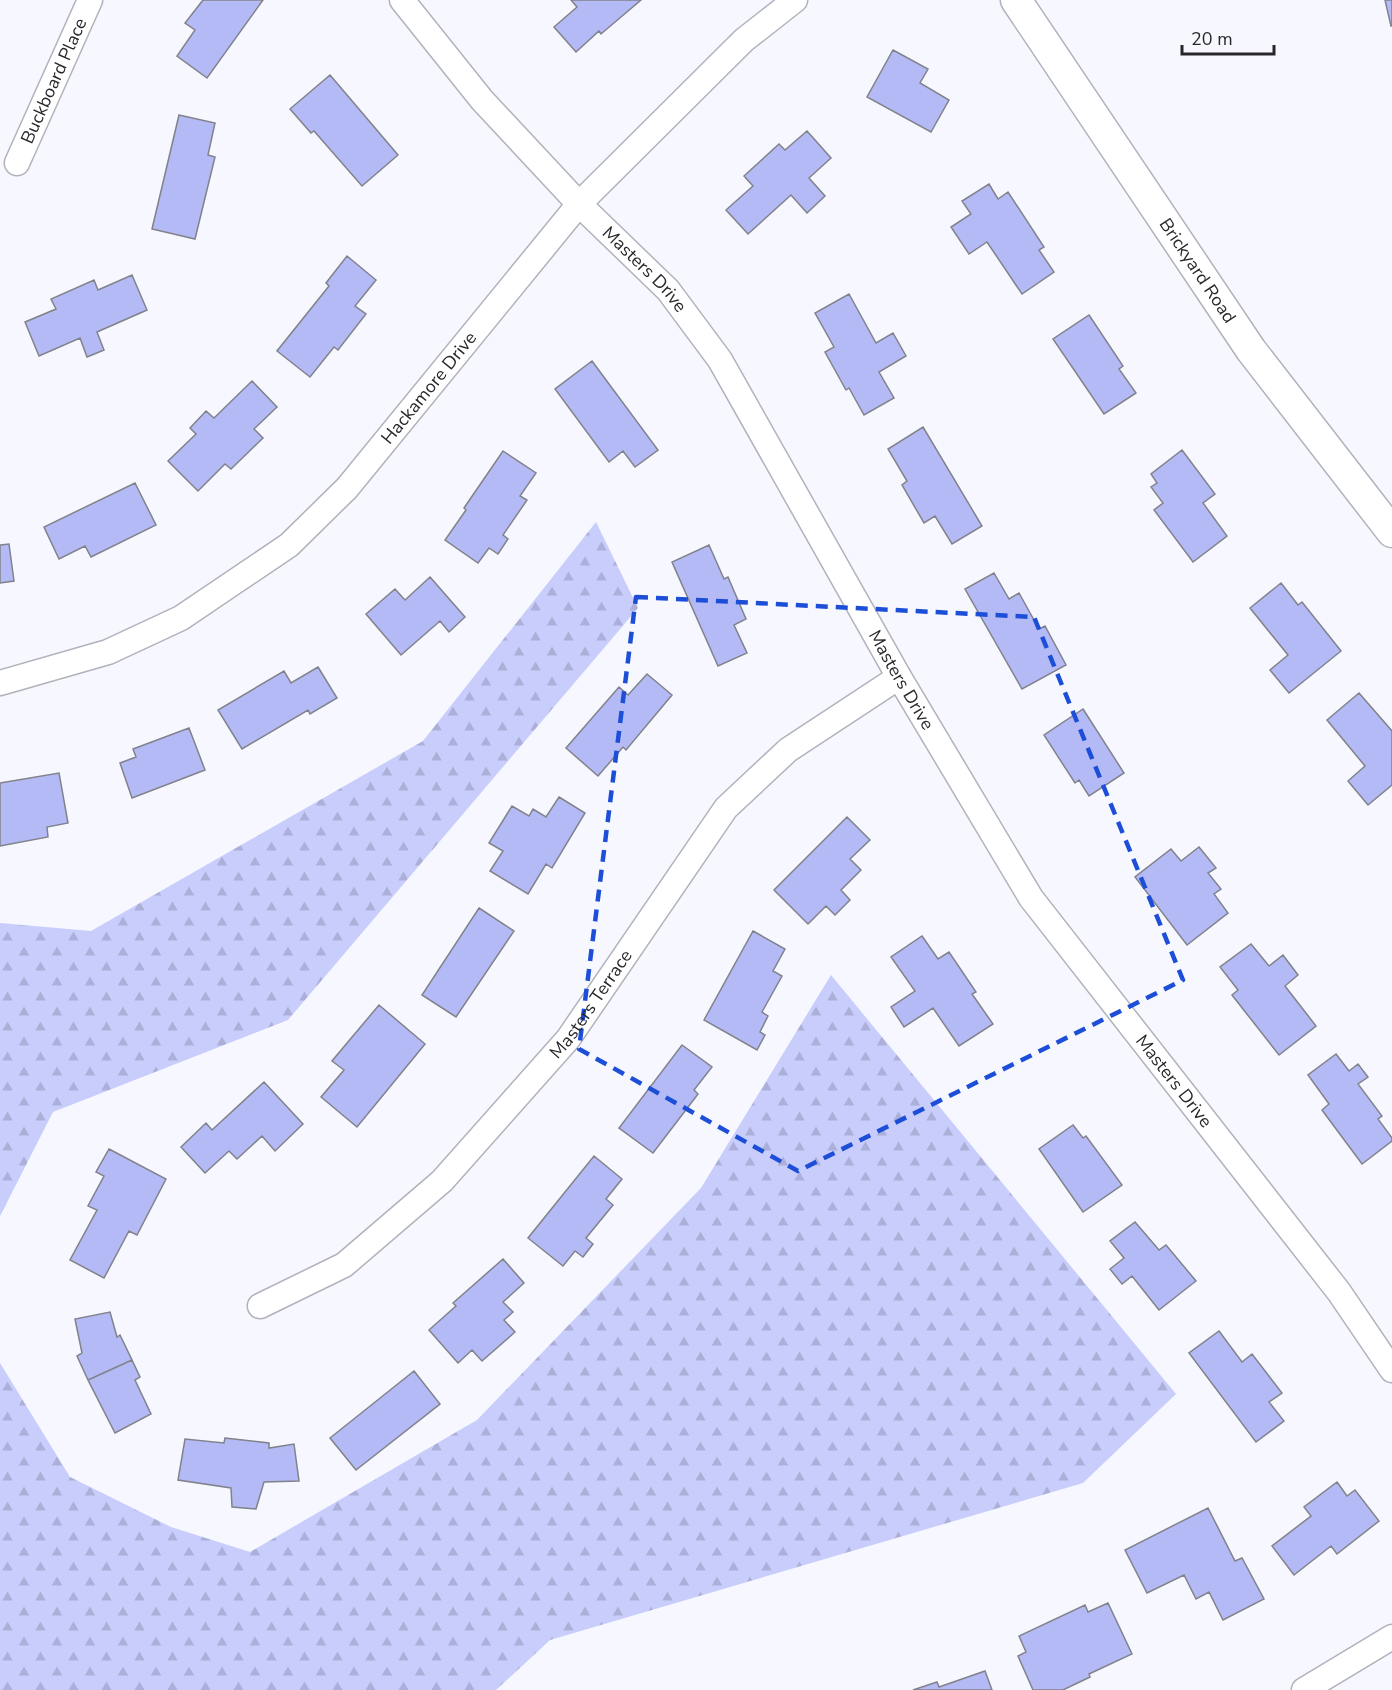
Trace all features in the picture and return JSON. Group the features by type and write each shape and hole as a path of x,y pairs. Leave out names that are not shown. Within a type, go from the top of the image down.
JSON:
{"street":[{"name":"Buckboard Place","path":"17,163 90,0"},
{"name":"Masters Drive","path":"402,0 483,100 579,204 668,290 720,360 899,677 1031,898 1339,1292 1392,1370"},
{"name":"Hackamore Drive","path":"0,683 108,652 181,618 289,545 347,488 579,204 744,40 795,0"},
{"name":"Brickyard Road","path":"1016,0 1251,350 1392,532"},
{"name":"Masters Terrace","path":"260,1306 344,1265 442,1181 568,1039 726,808 788,750 899,677"},
{"path":"1304,1690 1392,1637"}],"highlighted area":[{"path":"636,597 1034,617 1183,980 798,1171 579,1049"}],"green space":[{"path":"596,522 638,608 288,1020 53,1112 0,1216 0,923 91,931 423,741"},
{"path":"831,975 1176,1394 1083,1483 550,1640 496,1690 0,1690 0,1363 70,1477 171,1527 250,1552 477,1420 701,1188"}],"building":[{"path":"203,0 263,0 207,78 177,56 195,30 185,23"},
{"path":"571,0 641,0 601,34 599,31 576,52 554,27 577,7"},
{"path":"1385,0 1392,0 1392,26 1391,26"},
{"path":"893,50 928,69 920,83 949,100 931,132 867,97"},
{"path":"330,75 398,155 362,186 314,131 311,133 290,109"},
{"path":"179,115 215,123 208,155 215,157 195,239 152,229"},
{"path":"807,131 831,158 809,178 825,196 807,213 791,195 748,234 726,210 753,186 744,176 779,144 785,150"},
{"path":"989,184 998,199 1008,192 1044,247 1039,250 1054,272 1022,294 987,242 969,254 951,227 971,214 962,201"},
{"path":"347,256 376,280 355,306 366,314 338,350 334,347 310,377 277,351 329,286 326,283"},
{"path":"132,275 147,310 97,332 104,350 87,357 80,338 39,356 25,322 56,309 51,299 94,280 98,290"},
{"path":"849,294 876,343 893,333 906,356 879,372 894,398 864,415 849,388 846,390 825,352 834,347 815,313"},
{"path":"1089,315 1123,366 1119,369 1136,393 1104,414 1053,339"},
{"path":"592,361 658,450 635,467 623,451 609,462 555,389"},
{"path":"252,381 277,407 254,429 263,438 231,469 225,464 198,491 168,461 196,434 190,428 206,411 214,418"},
{"path":"923,427 982,526 952,544 935,516 924,523 902,485 907,481 888,449"},
{"path":"1182,450 1215,494 1203,503 1227,536 1193,562 1154,510 1163,503 1151,487 1157,483 1151,474"},
{"path":"503,451 536,473 520,496 527,500 503,535 508,539 498,554 489,548 478,563 445,540"},
{"path":"135,483 156,525 91,557 85,546 59,559 44,527"},
{"path":"9,544 14,581 0,583 0,545"},
{"path":"709,545 724,579 728,577 746,619 734,625 747,653 718,666 672,562"},
{"path":"994,573 1009,599 1019,593 1039,629 1045,626 1066,665 1022,689 965,589"},
{"path":"430,577 465,617 449,632 440,621 401,655 366,614 395,589 405,600"},
{"path":"1281,583 1298,605 1302,602 1341,651 1289,693 1270,670 1288,655 1250,608"},
{"path":"318,667 337,698 310,714 308,710 242,749 218,710 284,671 291,683"},
{"path":"647,674 672,695 626,750 623,747 598,776 566,748 619,687 628,695"},
{"path":"1359,693 1392,731 1392,785 1368,805 1348,781 1365,766 1327,720"},
{"path":"1083,709 1124,773 1089,796 1079,780 1075,783 1044,735"},
{"path":"189,728 205,770 132,798 120,763 136,757 133,749"},
{"path":"59,773 68,823 47,827 48,837 0,846 0,783"},
{"path":"559,797 585,813 552,868 546,864 528,894 490,871 503,851 489,843 512,806 529,816 533,809 546,817"},
{"path":"847,817 870,840 850,859 861,870 841,890 850,900 835,915 826,906 808,924 774,890"},
{"path":"1199,847 1216,868 1208,873 1221,889 1214,894 1228,913 1187,945 1135,877 1171,849 1181,861"},
{"path":"479,908 514,931 456,1017 422,995"},
{"path":"753,931 785,949 773,971 782,976 762,1012 768,1016 760,1032 765,1035 757,1050 704,1020"},
{"path":"922,936 938,959 949,952 976,992 972,994 993,1024 959,1046 933,1008 904,1027 891,1007 915,991 891,957"},
{"path":"1251,944 1269,966 1283,955 1298,975 1285,986 1316,1026 1279,1055 1232,995 1238,990 1220,967"},
{"path":"379,1005 425,1044 357,1127 321,1097 344,1070 332,1061"},
{"path":"682,1045 712,1067 694,1090 698,1094 653,1153 619,1128"},
{"path":"1336,1054 1349,1071 1358,1064 1368,1077 1358,1084 1382,1116 1378,1119 1392,1138 1392,1141 1362,1164 1322,1110 1329,1104 1308,1075"},
{"path":"264,1082 303,1124 275,1151 262,1136 237,1159 229,1151 205,1173 181,1147 206,1123 212,1130"},
{"path":"1073,1125 1083,1138 1086,1136 1122,1185 1083,1212 1039,1149"},
{"path":"109,1149 166,1179 137,1235 129,1231 104,1278 70,1260 97,1210 88,1206 104,1176 96,1172"},
{"path":"594,1156 622,1179 606,1199 613,1205 586,1238 593,1244 583,1257 575,1251 563,1266 528,1238"},
{"path":"1135,1222 1159,1250 1166,1245 1196,1281 1159,1310 1132,1276 1122,1284 1110,1269 1124,1258 1110,1241"},
{"path":"503,1259 524,1283 503,1302 513,1312 504,1320 515,1332 482,1361 472,1350 458,1363 429,1330 456,1306 453,1303"},
{"path":"110,1312 117,1337 120,1335 132,1360 88,1380 77,1356 82,1353 75,1319"},
{"path":"1219,1331 1242,1362 1252,1354 1282,1393 1269,1402 1284,1421 1256,1442 1189,1353"},
{"path":"132,1360 140,1377 135,1380 151,1414 115,1433 88,1380"},
{"path":"414,1371 440,1404 356,1470 330,1438"},
{"path":"225,1438 269,1443 269,1448 294,1444 299,1481 264,1482 256,1509 232,1507 231,1488 178,1480 185,1439 224,1443"},
{"path":"1337,1482 1347,1496 1355,1490 1379,1521 1337,1554 1331,1546 1294,1575 1272,1546 1311,1516 1304,1507"},
{"path":"1208,1508 1235,1561 1242,1558 1264,1599 1223,1620 1209,1592 1196,1599 1184,1575 1147,1593 1125,1550"},
{"path":"1108,1603 1132,1654 1089,1674 1090,1677 1063,1690 1033,1690 1018,1656 1026,1652 1019,1636 1085,1605 1088,1612"},
{"path":"985,1671 992,1690 913,1690 937,1682 939,1687"}]}
